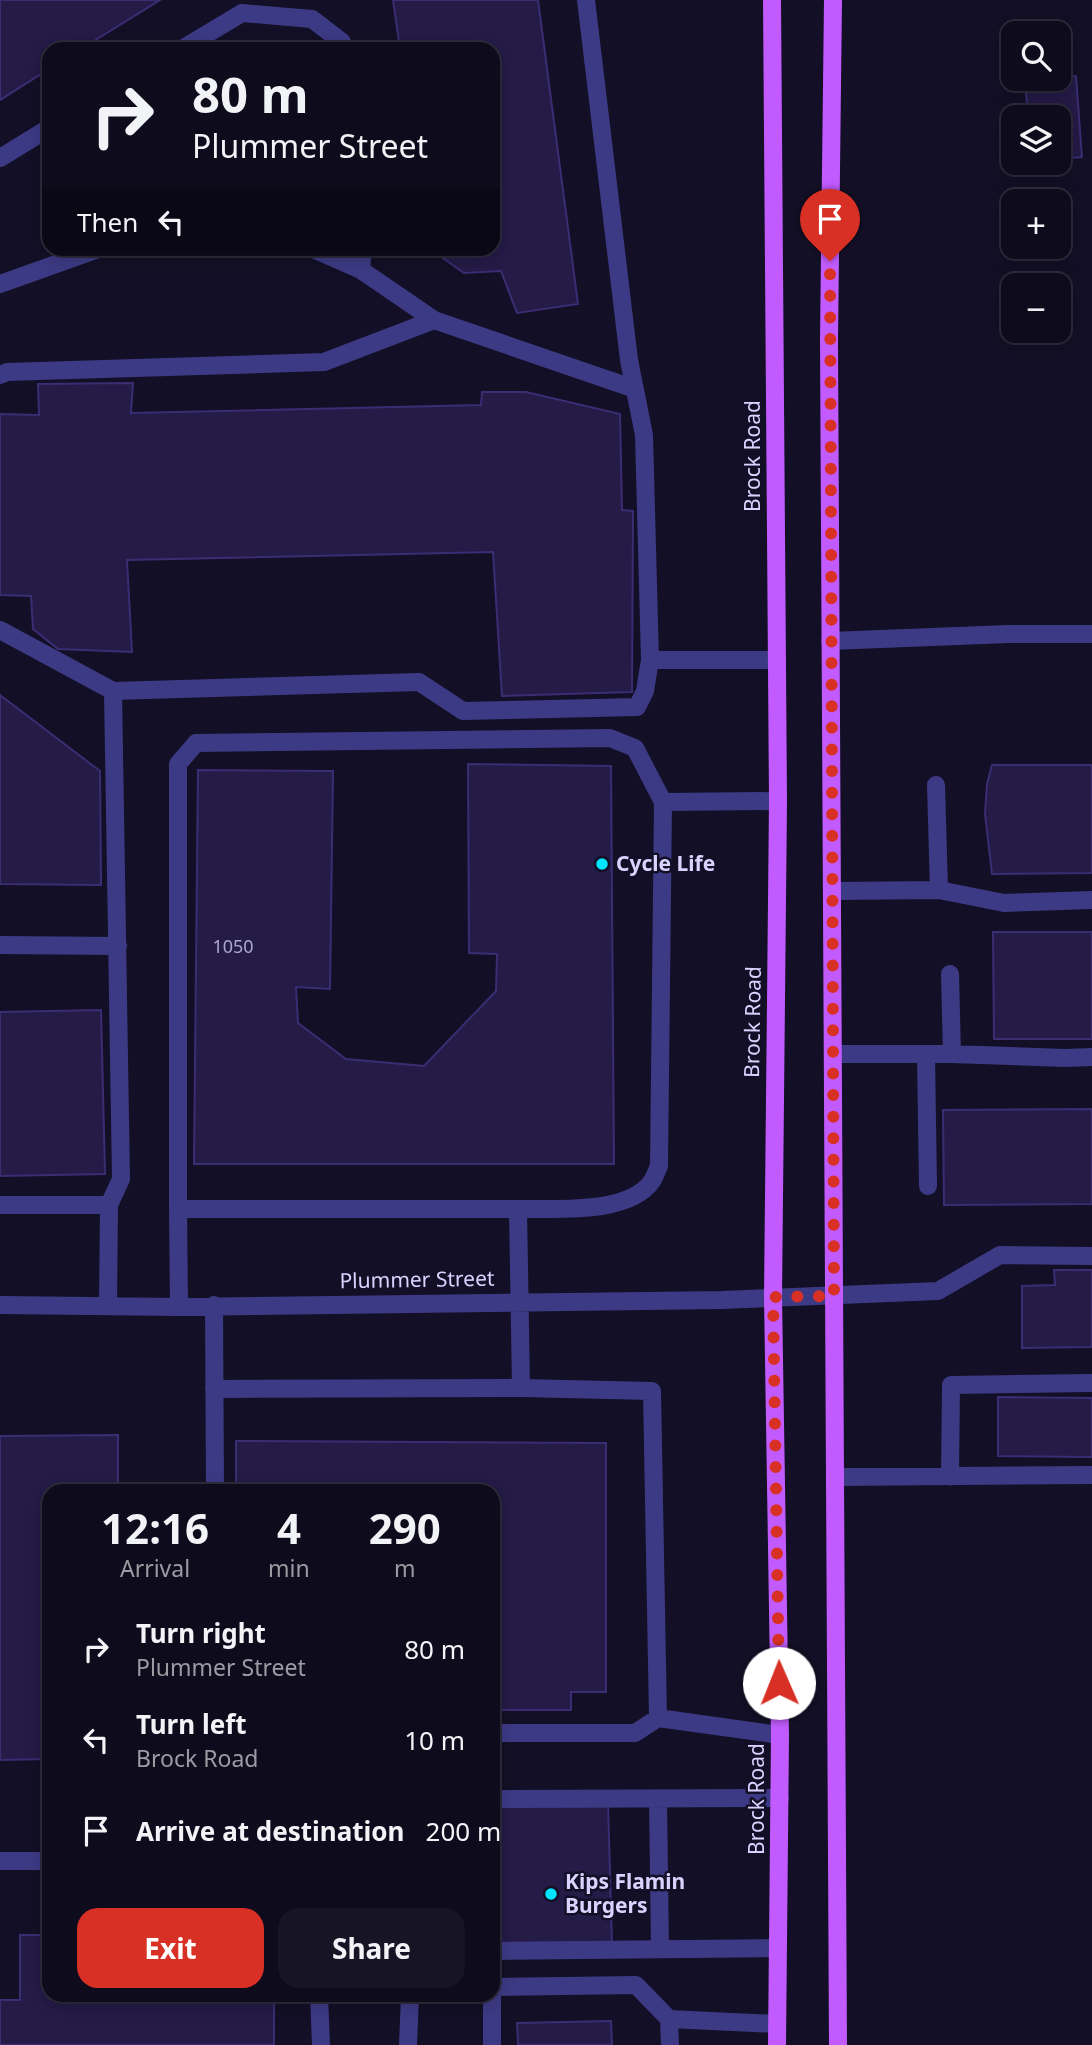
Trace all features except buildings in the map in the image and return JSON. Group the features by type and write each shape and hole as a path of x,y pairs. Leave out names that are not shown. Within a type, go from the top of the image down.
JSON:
{"main road":[{"name":"Brock Road","path":"772,0 778,801 773,1297 780,1735 777,2045"},
{"path":"833,0 829,340 838,2045"}],"street":[{"path":"0,630 113,691 419,682 463,711 637,707 645,691 650,660 644,435 629,360 586,0"},
{"path":"194,42 243,13 312,19 342,42"},
{"path":"0,158 42,132"},
{"path":"0,284 79,256"},
{"path":"330,256 361,270 434,320 635,389"},
{"path":"361,270 362,256"},
{"path":"0,375 6,372 324,362 434,320"},
{"path":"831,641 1008,634 1092,634"},
{"path":"650,660 777,660"},
{"path":"108,1305 109,1205 121,1179 113,691"},
{"path":"178,1209 518,1209 609,1205 634,1196 651,1182 659,1166 663,802 635,748 610,738 196,743 178,764 178,1209 179,1307"},
{"path":"936,785 939,890"},
{"path":"663,802 778,801"},
{"path":"832,891 939,890 1004,903 1092,900"},
{"path":"0,945 118,946"},
{"path":"950,974 952,1054"},
{"path":"832,1054 1092,1057"},
{"path":"926,1055 928,1186"},
{"path":"0,1205 109,1205"},
{"path":"518,1209 521,1388"},
{"name":"Plummer Street","path":"0,1305 179,1307 722,1300 834,1296 938,1291 1000,1255 1092,1256"},
{"path":"214,1305 215,1484"},
{"path":"950,1477 951,1385 1092,1383"},
{"path":"214,1389 521,1388 652,1391 658,1718"},
{"path":"835,1477 1092,1475"},
{"path":"500,1732 635,1733 658,1718 780,1735"},
{"path":"658,1798 660,1949"},
{"path":"500,1799 780,1798"},
{"path":"0,1861 42,1861"},
{"path":"500,1951 778,1948"},
{"path":"500,1987 636,1984 668,2019 670,2045"},
{"path":"319,2002 320,2045"},
{"path":"408,2045 410,2002"},
{"path":"492,2002 492,2045"},
{"path":"668,2019 777,2024"}],"place":[{"name":"Cycle Life","path":"602,864"},
{"name":"Kips Flamin Burgers","path":"551,1894"}],"route":[{"path":"779,1683 773,1297 834,1296 830,261"}]}
